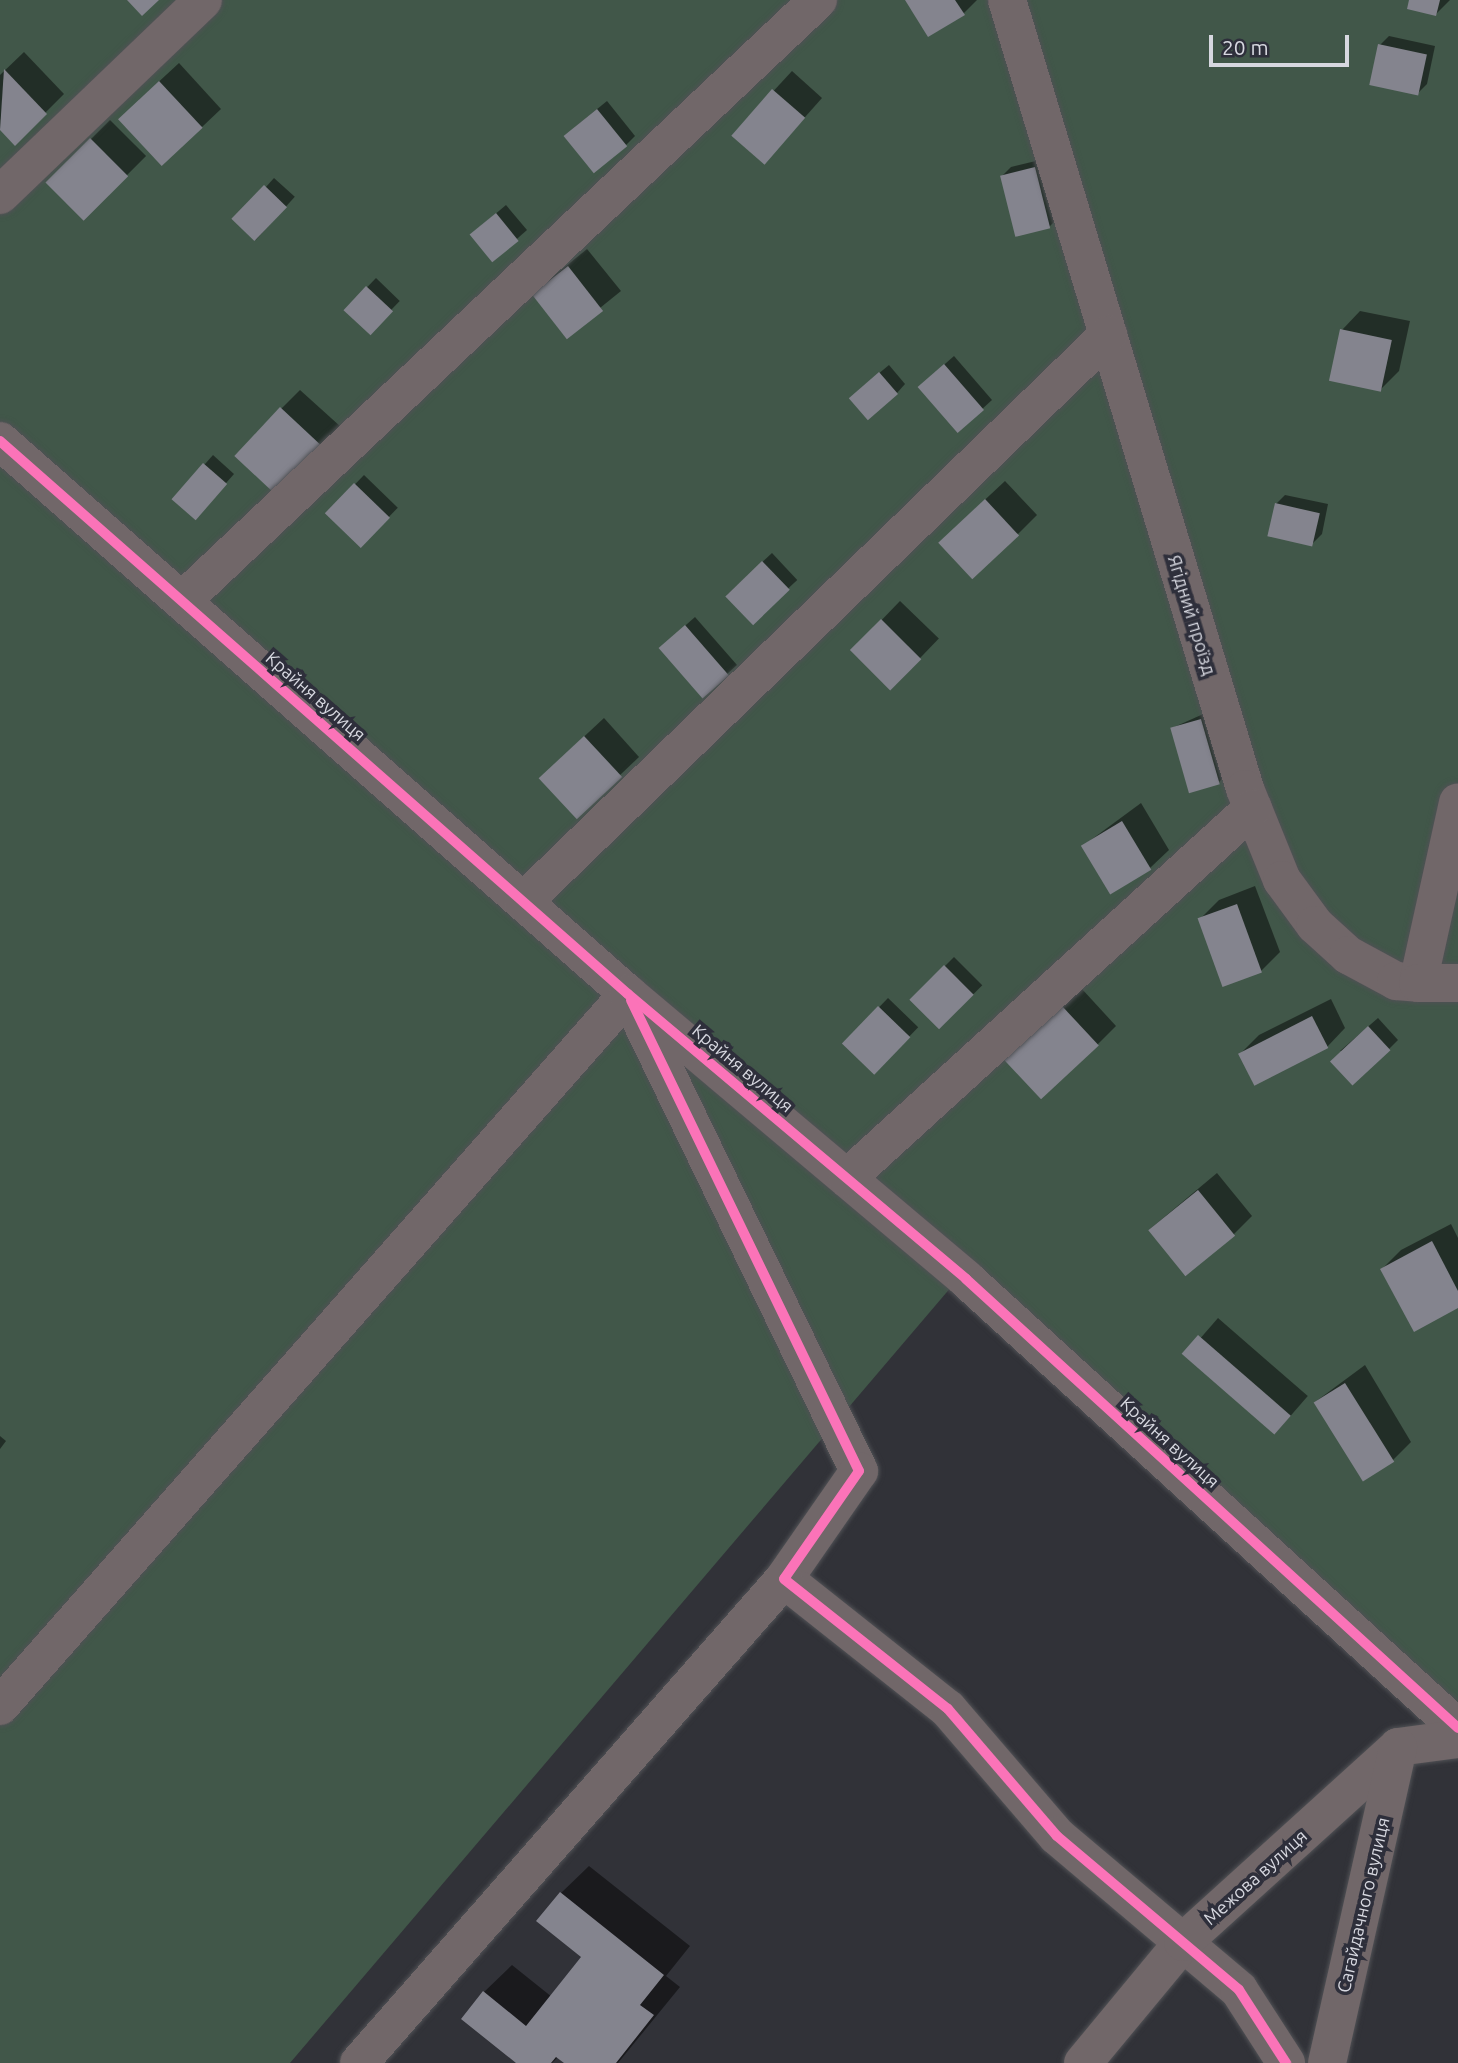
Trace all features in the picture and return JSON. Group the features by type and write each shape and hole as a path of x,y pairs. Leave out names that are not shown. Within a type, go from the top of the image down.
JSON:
{"street":[{"path":"0,195 203,0"},
{"path":"182,601 818,0"},
{"name":"Ягідний проїзд","path":"1007,0 1253,808 1282,880 1315,925 1348,955 1396,981 1418,984 1458,983"},
{"path":"523,902 1108,335"},
{"name":"Крайня вулиця","path":"0,441 628,994 847,1178 1458,1728"},
{"path":"1418,984 1458,802"},
{"path":"847,1178 1253,808"},
{"path":"0,1706 628,994 859,1471 784,1579 359,2063"},
{"path":"784,1579 948,1709 1057,1836 1239,1990 1286,2063"},
{"path":"1398,1747 1458,1739"},
{"name":"Межова вулиця","path":"1083,2063 1183,1942 1398,1747"},
{"name":"Сагайдачного вулиця","path":"1327,2063 1398,1747"}],"green space":[{"path":"0,0 1458,0 1458,1728 0,441"},
{"path":"0,460 958,1279 290,2063 0,2063"}],"building":[{"path":"127,0 159,0 142,16"},
{"path":"905,0 955,0 965,15 928,37"},
{"path":"1409,0 1440,0 1436,16 1407,9"},
{"path":"1378,44 1427,54 1418,95 1369,85"},
{"path":"4,69 47,114 15,146 0,130"},
{"path":"159,81 203,128 162,166 118,119"},
{"path":"772,89 805,118 765,165 731,136"},
{"path":"597,109 627,146 594,173 564,136"},
{"path":"90,138 128,176 84,221 45,183"},
{"path":"1035,167 1050,228 1015,237 1000,176"},
{"path":"264,185 287,207 254,241 231,219"},
{"path":"496,213 519,241 492,262 470,234"},
{"path":"568,266 603,311 567,339 532,294"},
{"path":"366,286 393,311 371,335 343,310"},
{"path":"1340,329 1392,340 1381,392 1329,381"},
{"path":"944,364 984,410 958,433 918,387"},
{"path":"879,372 898,394 868,420 849,398"},
{"path":"280,407 323,447 277,496 234,456"},
{"path":"203,463 227,484 196,520 172,499"},
{"path":"354,483 390,518 361,548 325,513"},
{"path":"985,499 1019,536 972,579 938,543"},
{"path":"1275,503 1320,513 1312,546 1267,536"},
{"path":"762,561 790,590 753,625 725,596"},
{"path":"881,619 921,659 890,690 850,650"},
{"path":"685,625 729,676 703,699 659,648"},
{"path":"1201,719 1220,784 1189,793 1170,728"},
{"path":"584,736 622,777 577,819 539,778"},
{"path":"1122,821 1151,870 1110,895 1081,846"},
{"path":"1237,904 1262,973 1223,987 1198,918"},
{"path":"944,965 974,995 939,1029 909,1000"},
{"path":"878,1006 910,1037 874,1075 842,1043"},
{"path":"1062,1006 1099,1045 1041,1099 1004,1060"},
{"path":"1312,1016 1328,1048 1254,1086 1238,1054"},
{"path":"1368,1026 1391,1050 1352,1086 1330,1061"},
{"path":"1198,1190 1235,1236 1185,1276 1148,1230"},
{"path":"1432,1241 1458,1291 1458,1308 1414,1332 1380,1269"},
{"path":"1198,1335 1291,1416 1274,1435 1182,1354"},
{"path":"1345,1383 1394,1462 1363,1481 1314,1403"},
{"path":"560,1892 664,1975 640,2005 654,2015 616,2063 564,2063 556,2057 551,2063 516,2063 461,2019 483,1991 526,2026 581,1957 536,1921"}],"cycle path":[{"path":"0,441 628,994 966,1279 1458,1728"},
{"path":"631,1000 859,1471 784,1579 948,1709 1057,1836 1239,1990 1286,2063"}]}
